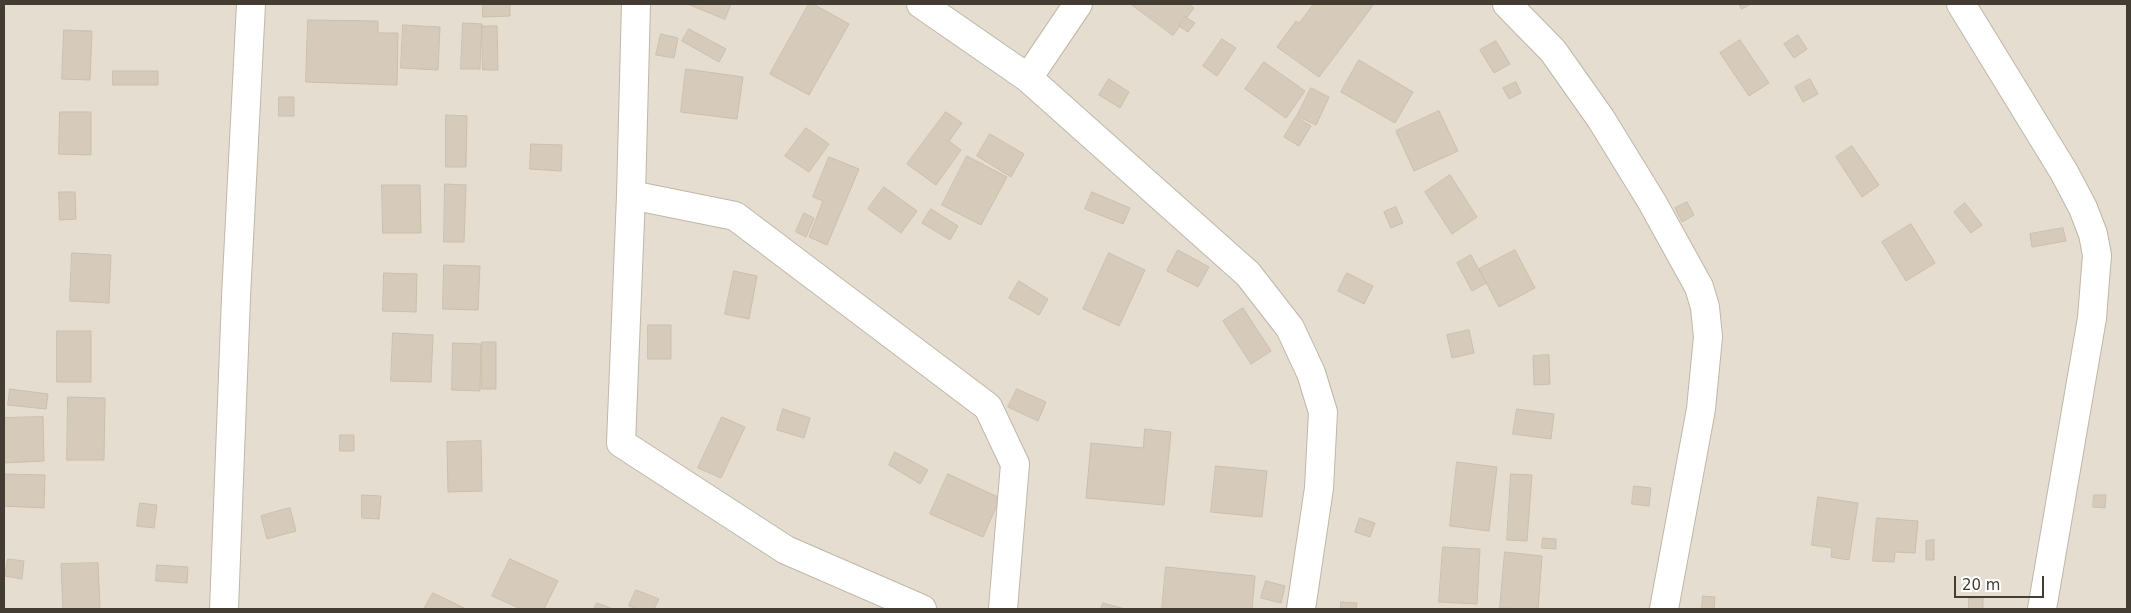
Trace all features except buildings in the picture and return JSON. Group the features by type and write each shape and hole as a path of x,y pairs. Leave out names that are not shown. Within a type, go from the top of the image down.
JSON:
{"street":[{"path":"224,609 236,297 251,4"},
{"path":"636,4 621,443 786,550 922,609"},
{"path":"921,4 1028,78 1248,274 1290,328 1311,373 1323,412 1319,488 1301,609"},
{"path":"1028,78 1078,4"},
{"path":"1507,4 1553,51 1601,119 1652,202 1699,287 1705,307 1708,337 1701,409 1664,609"},
{"path":"1961,4 2064,172 2083,208 2093,234 2097,255 2092,318 2042,609"},
{"path":"631,194 735,216 988,407 1015,464 1002,609"}],"shaded area":[{"path":"4,4 2127,4 2127,609 4,609"}]}
